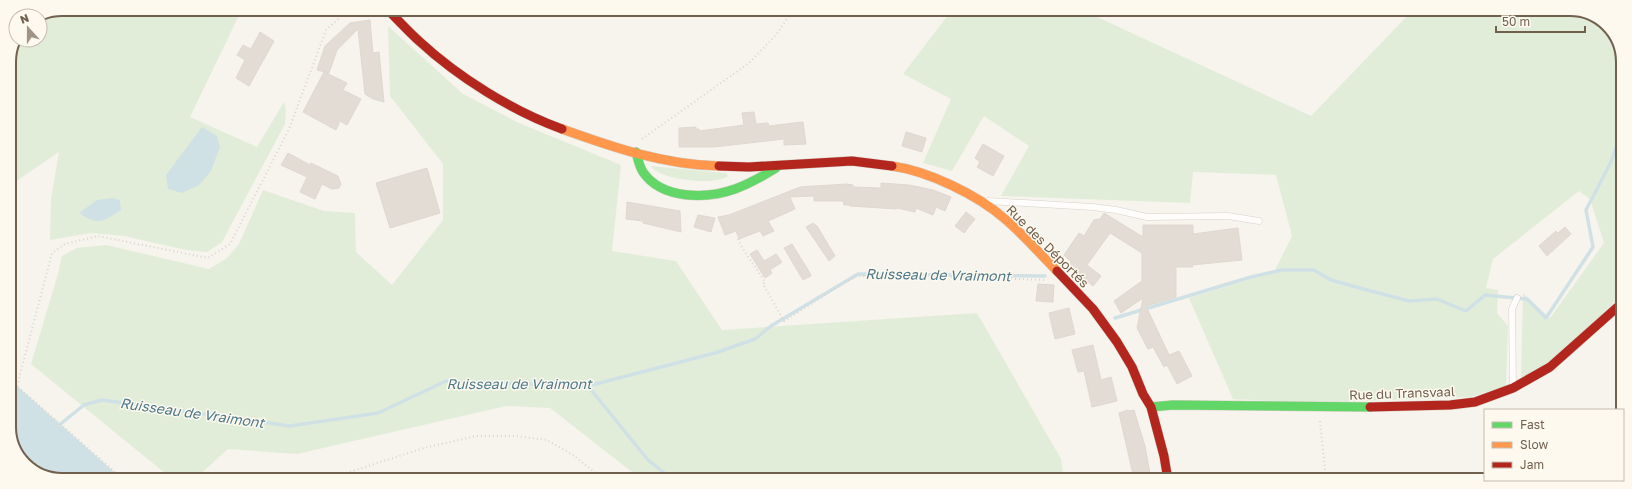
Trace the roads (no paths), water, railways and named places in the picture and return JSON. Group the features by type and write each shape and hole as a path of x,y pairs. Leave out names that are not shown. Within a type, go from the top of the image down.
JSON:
{"street":[{"name":"Rue des Déportés","path":"394,16 420,42 459,73 498,98 546,123 615,148 673,162 711,166 778,166 852,161 899,167 934,177 980,201 1004,218 1061,275 1093,309 1117,342 1132,367 1143,394 1151,407 1164,456 1167,473"},
{"name":"Rue des Déportés","path":"636,152 639,164 646,177 657,186 687,195 720,193 744,185 778,166"},
{"name":"Rue du Transvaal","path":"1151,407 1350,408 1450,405 1475,402 1513,388 1550,367 1616,308"}],"lane":[{"path":"980,201 1093,207 1116,210 1147,217 1228,216 1259,221"},
{"path":"1513,388 1512,309 1517,298"}],"waterway":[{"name":"Ruisseau de Vraimont","path":"1115,318 1251,277 1282,270 1314,270 1331,280 1356,287 1409,301 1437,299 1466,311 1485,295 1527,299 1546,318 1593,247 1586,210 1611,162 1616,147"},
{"name":"Ruisseau de Vraimont","path":"58,426 84,405 102,400 290,426 378,413 446,381 588,386 715,353 755,339 771,326 858,274 1045,276"},
{"path":"588,386 648,460 664,473"}]}
